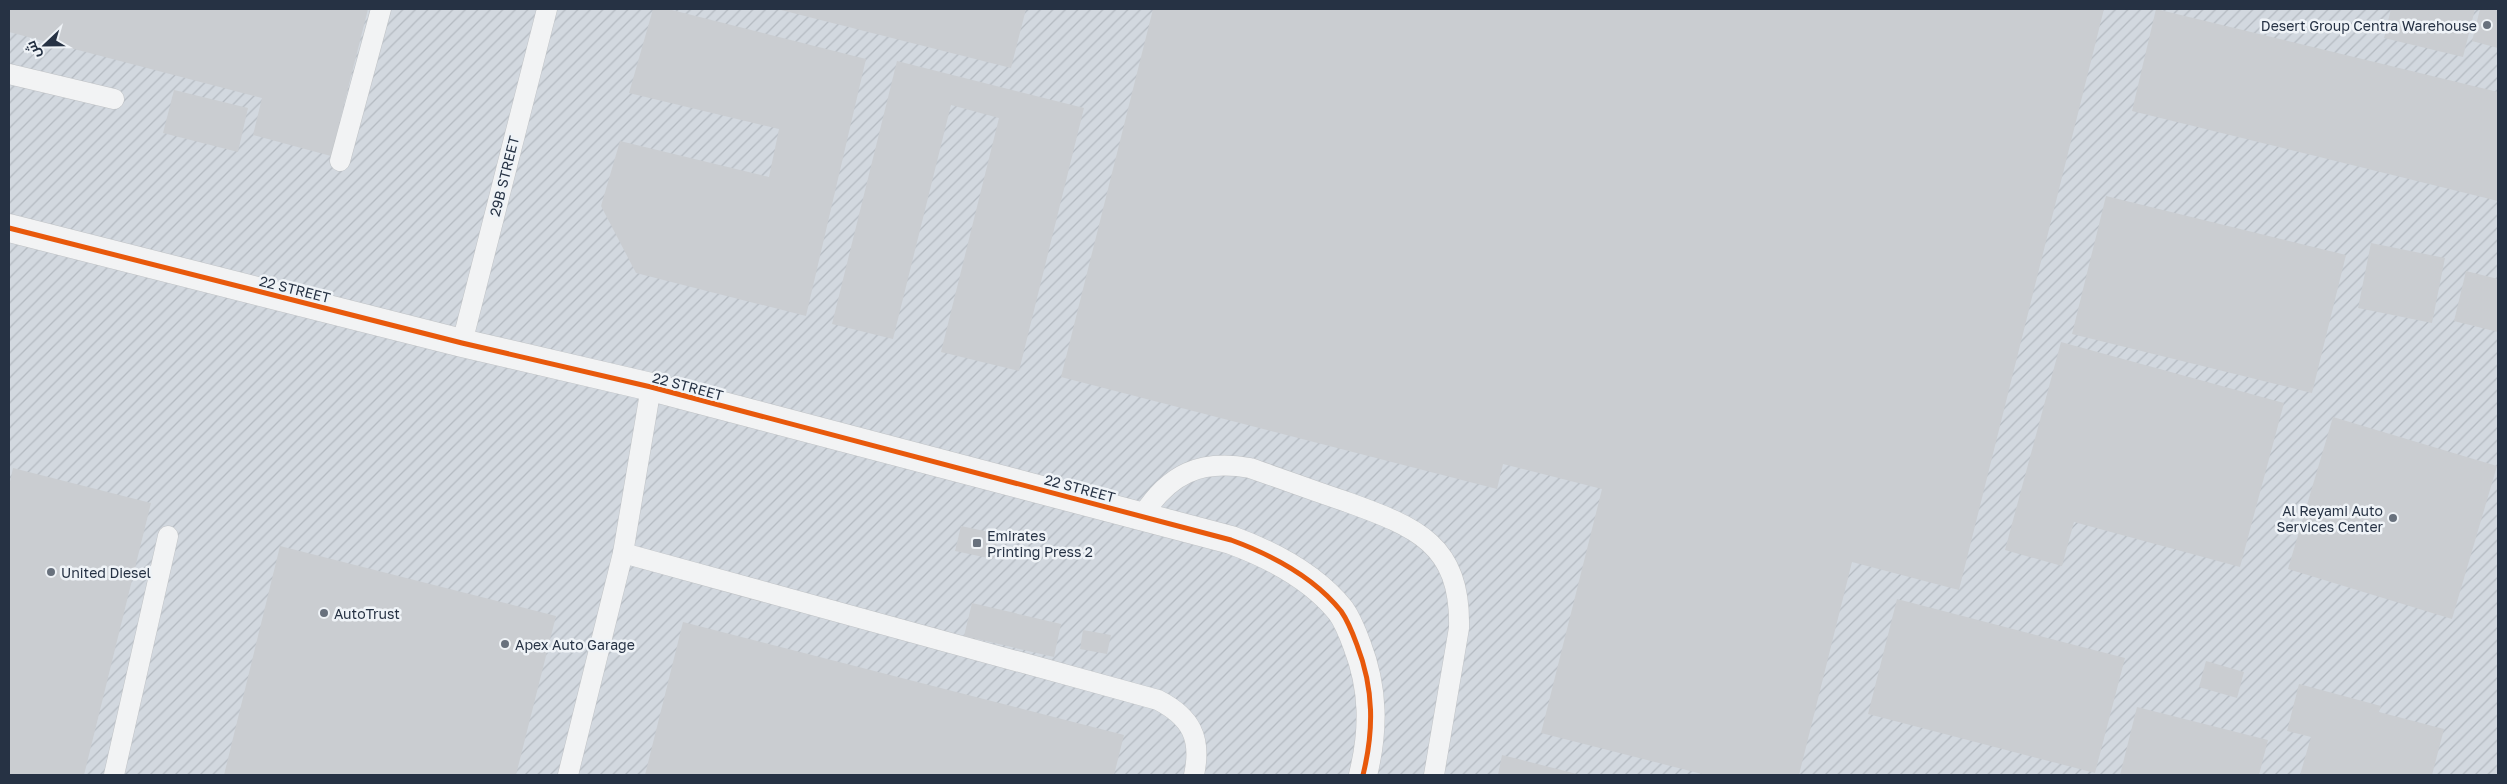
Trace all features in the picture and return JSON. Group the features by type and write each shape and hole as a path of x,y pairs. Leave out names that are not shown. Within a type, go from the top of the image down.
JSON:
{"street":[{"name":"22 STREET","path":"9,228 462,344 651,387 1142,516 1231,540 1262,551 1291,568 1318,588 1341,612 1364,662 1370,690 1372,718 1370,745 1363,775"}],"lane":[{"path":"340,160 382,9"},
{"name":"29B STREET","path":"462,344 546,9"},
{"path":"9,74 114,100"},
{"path":"568,775 622,553 651,387"},
{"path":"1142,516 1154,497 1171,482 1191,470 1211,465 1230,464 1250,468 1389,518 1406,525 1428,540 1445,561 1455,582 1460,605 1459,628 1434,775"},
{"path":"114,775 168,536"},
{"path":"622,553 1158,700 1171,707 1183,717 1192,730 1197,746 1194,775"}],"shaded area":[{"path":"9,9 2498,9 2498,775 9,775"}],"building":[{"path":"9,9 368,9 331,156 253,135 262,98 9,32"},
{"path":"653,9 668,9 866,59 806,316 636,273 601,206 620,141 769,177 779,129 629,93"},
{"path":"777,9 1026,9 1011,68"},
{"path":"1153,9 2104,9 1959,590 1852,562 1799,775 1706,775 1541,733 1602,489 1503,464 1497,489 1061,377"},
{"path":"2156,9 2498,92 2498,201 2132,111"},
{"path":"2391,9 2475,9 2463,57 2384,38"},
{"name":"Desert Group Centra Warehouse","path":"2480,9 2498,9 2498,48 2472,41"},
{"path":"897,61 1084,108 1019,371 941,352 999,118 951,105 893,339 832,324"},
{"path":"174,90 248,108 238,152 163,133"},
{"path":"2106,196 2346,255 2312,393 2072,334"},
{"path":"2371,243 2445,258 2432,323 2358,308"},
{"path":"2466,271 2498,279 2498,332 2454,321"},
{"path":"2061,342 2284,403 2240,567 2074,522 2062,566 2005,550"},
{"name":"Al Reyami Auto Services Center","path":"2333,417 2497,466 2452,619 2288,569"},
{"path":"13,468 151,503 84,775 9,775 9,486"},
{"path":"961,526 999,534 993,559 955,551"},
{"path":"280,546 556,616 516,775 224,775"},
{"path":"1897,599 2125,658 2095,773 1868,714"},
{"path":"972,603 1061,624 1054,657 964,636"},
{"path":"683,622 1124,735 1114,775 645,775"},
{"path":"1083,630 1111,635 1107,654 1080,649"},
{"path":"2206,661 2244,672 2237,698 2199,687"},
{"path":"2299,684 2381,706 2379,712 2444,729 2432,775 2300,775 2311,737 2287,731"},
{"path":"2137,707 2268,740 2259,775 2120,775"},
{"path":"1502,755 1581,775 1498,775"}],"cycle path":[{"path":"9,228 462,343 651,387 1231,540 1262,552 1291,568 1318,587 1341,611 1348,623 1363,661 1369,694 1369,742 1363,775"}],"place":[{"name":"Desert Group Centra Warehouse","path":"2487,25"},
{"name":"Al Reyami Auto Services Center","path":"2393,518"},
{"name":"Emirates Printing Press 2","path":"977,543"},
{"name":"United Diesel","path":"51,572"},
{"name":"AutoTrust","path":"324,613"},
{"name":"Apex Auto Garage","path":"505,644"}]}
